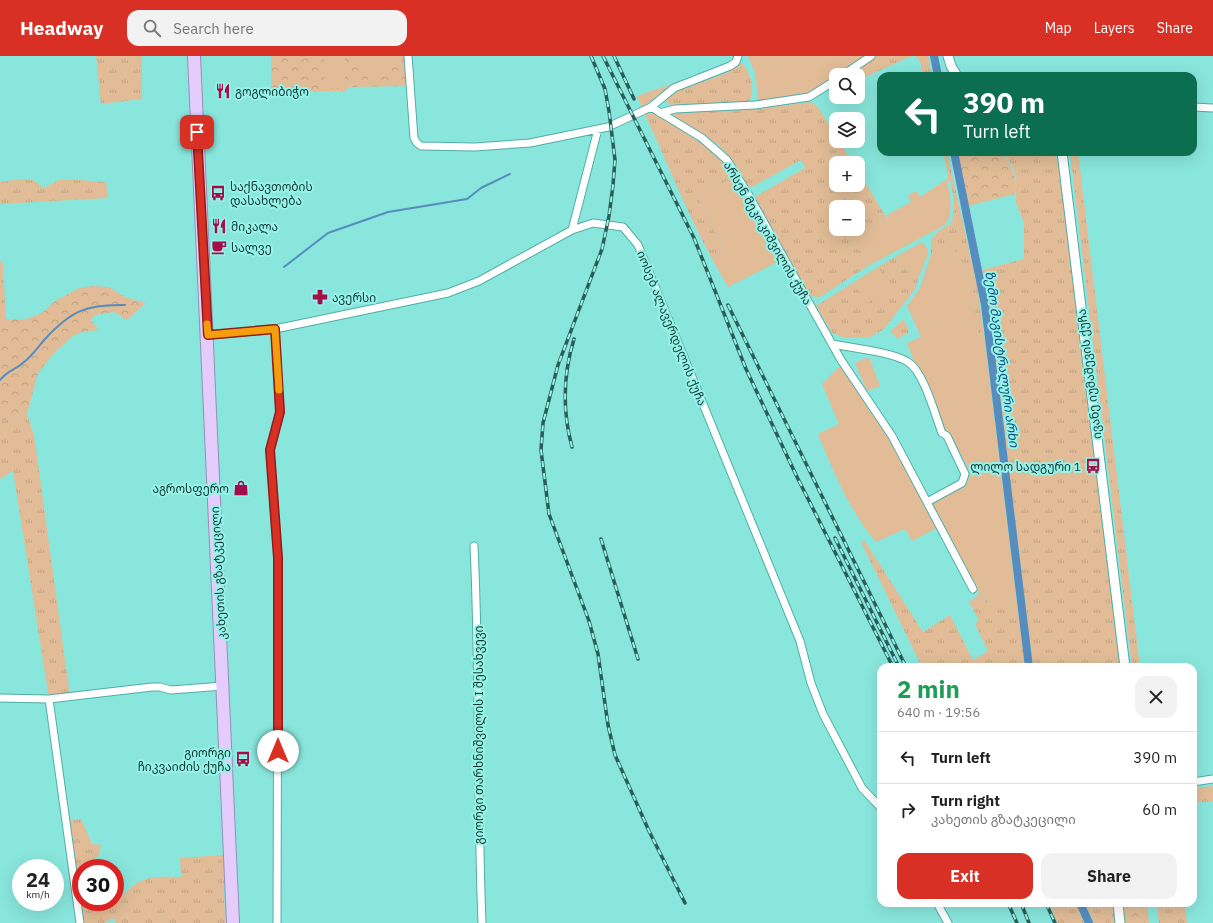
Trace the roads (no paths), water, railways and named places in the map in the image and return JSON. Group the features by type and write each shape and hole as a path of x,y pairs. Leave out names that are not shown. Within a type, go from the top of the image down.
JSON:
{"highway":[{"name":"კახეთის გზატკეცილი","path":"194,56 208,335 233,923"}],"street":[{"path":"408,56 414,138 417,143 421,146 475,147 530,143 608,127 651,107 674,88 730,66 736,62 738,56"},
{"path":"854,68 872,56"},
{"path":"948,56 955,72"},
{"path":"660,113 675,109 755,105 809,97 829,84"},
{"name":"არსენ მეკოკიშვილის ქუჩა","path":"651,107 702,138 727,160 748,194 832,344 892,436 973,589"},
{"path":"1197,107 1213,108"},
{"path":"572,230 598,129"},
{"name":"ივანე იუმაშევის ქუჩა","path":"1062,156 1125,663"},
{"name":"იოსებ ალავერდელის ქუჩა","path":"208,335 275,329 448,293 479,281 572,230 593,222 623,227 638,245 800,642 811,683 823,714 862,788 877,804"},
{"path":"275,329 280,412 270,450 278,558 277,923"},
{"path":"832,344 880,353 908,362 915,369 922,381 942,433 947,436 964,474 962,483 927,502"},
{"name":"გიორგი თარხნიშვილის I შესახვევი","path":"474,546 478,618 478,823 482,923"},
{"path":"0,698 49,699 152,687 160,687 171,690 223,686"},
{"path":"49,699 80,923"},
{"path":"1197,781 1213,779"},
{"path":"939,907 948,923"},
{"path":"1118,907 1120,923"}],"waterway":[{"name":"ზემო მაგისტრალური არხი","path":"934,56 937,72"},
{"name":"ზემო მაგისტრალური არხი","path":"955,156 985,305 1029,663"},
{"path":"284,267 328,233 388,212 467,199 481,188 510,174"},
{"path":"0,380 6,374 27,360 54,329 71,316 89,308 125,305"},
{"name":"ზემო მაგისტრალური არხი","path":"1082,907 1089,923"}],"railway":[{"path":"591,56 605,89 609,111 615,160 613,185 609,216 602,249 558,365 543,423 541,450 549,514 589,621 598,654 608,725 615,755 649,831 685,903"},
{"path":"603,56 694,238 746,369 797,477 891,663"},
{"path":"614,56 634,99"},
{"path":"728,305 904,663"},
{"path":"572,447 565,406 565,393 570,352 574,339"},
{"path":"835,538 897,663"},
{"path":"601,539 638,659"},
{"path":"1010,907 1017,923"},
{"path":"1023,907 1029,923"},
{"path":"1048,907 1055,923"}],"place":[{"name":"გოგლიბიჭო","path":"223,91"},
{"name":"საქნავთობის დასახლება","path":"218,193"},
{"name":"მიკალა","path":"219,226"},
{"name":"სალვე","path":"219,247"},
{"name":"ავერსი","path":"320,297"},
{"name":"ლილო სადგური 1","path":"1093,466"},
{"name":"აგროსფერო","path":"241,488"},
{"name":"გიორგი ჩიკვაიძის ქუჩა","path":"243,759"}]}
